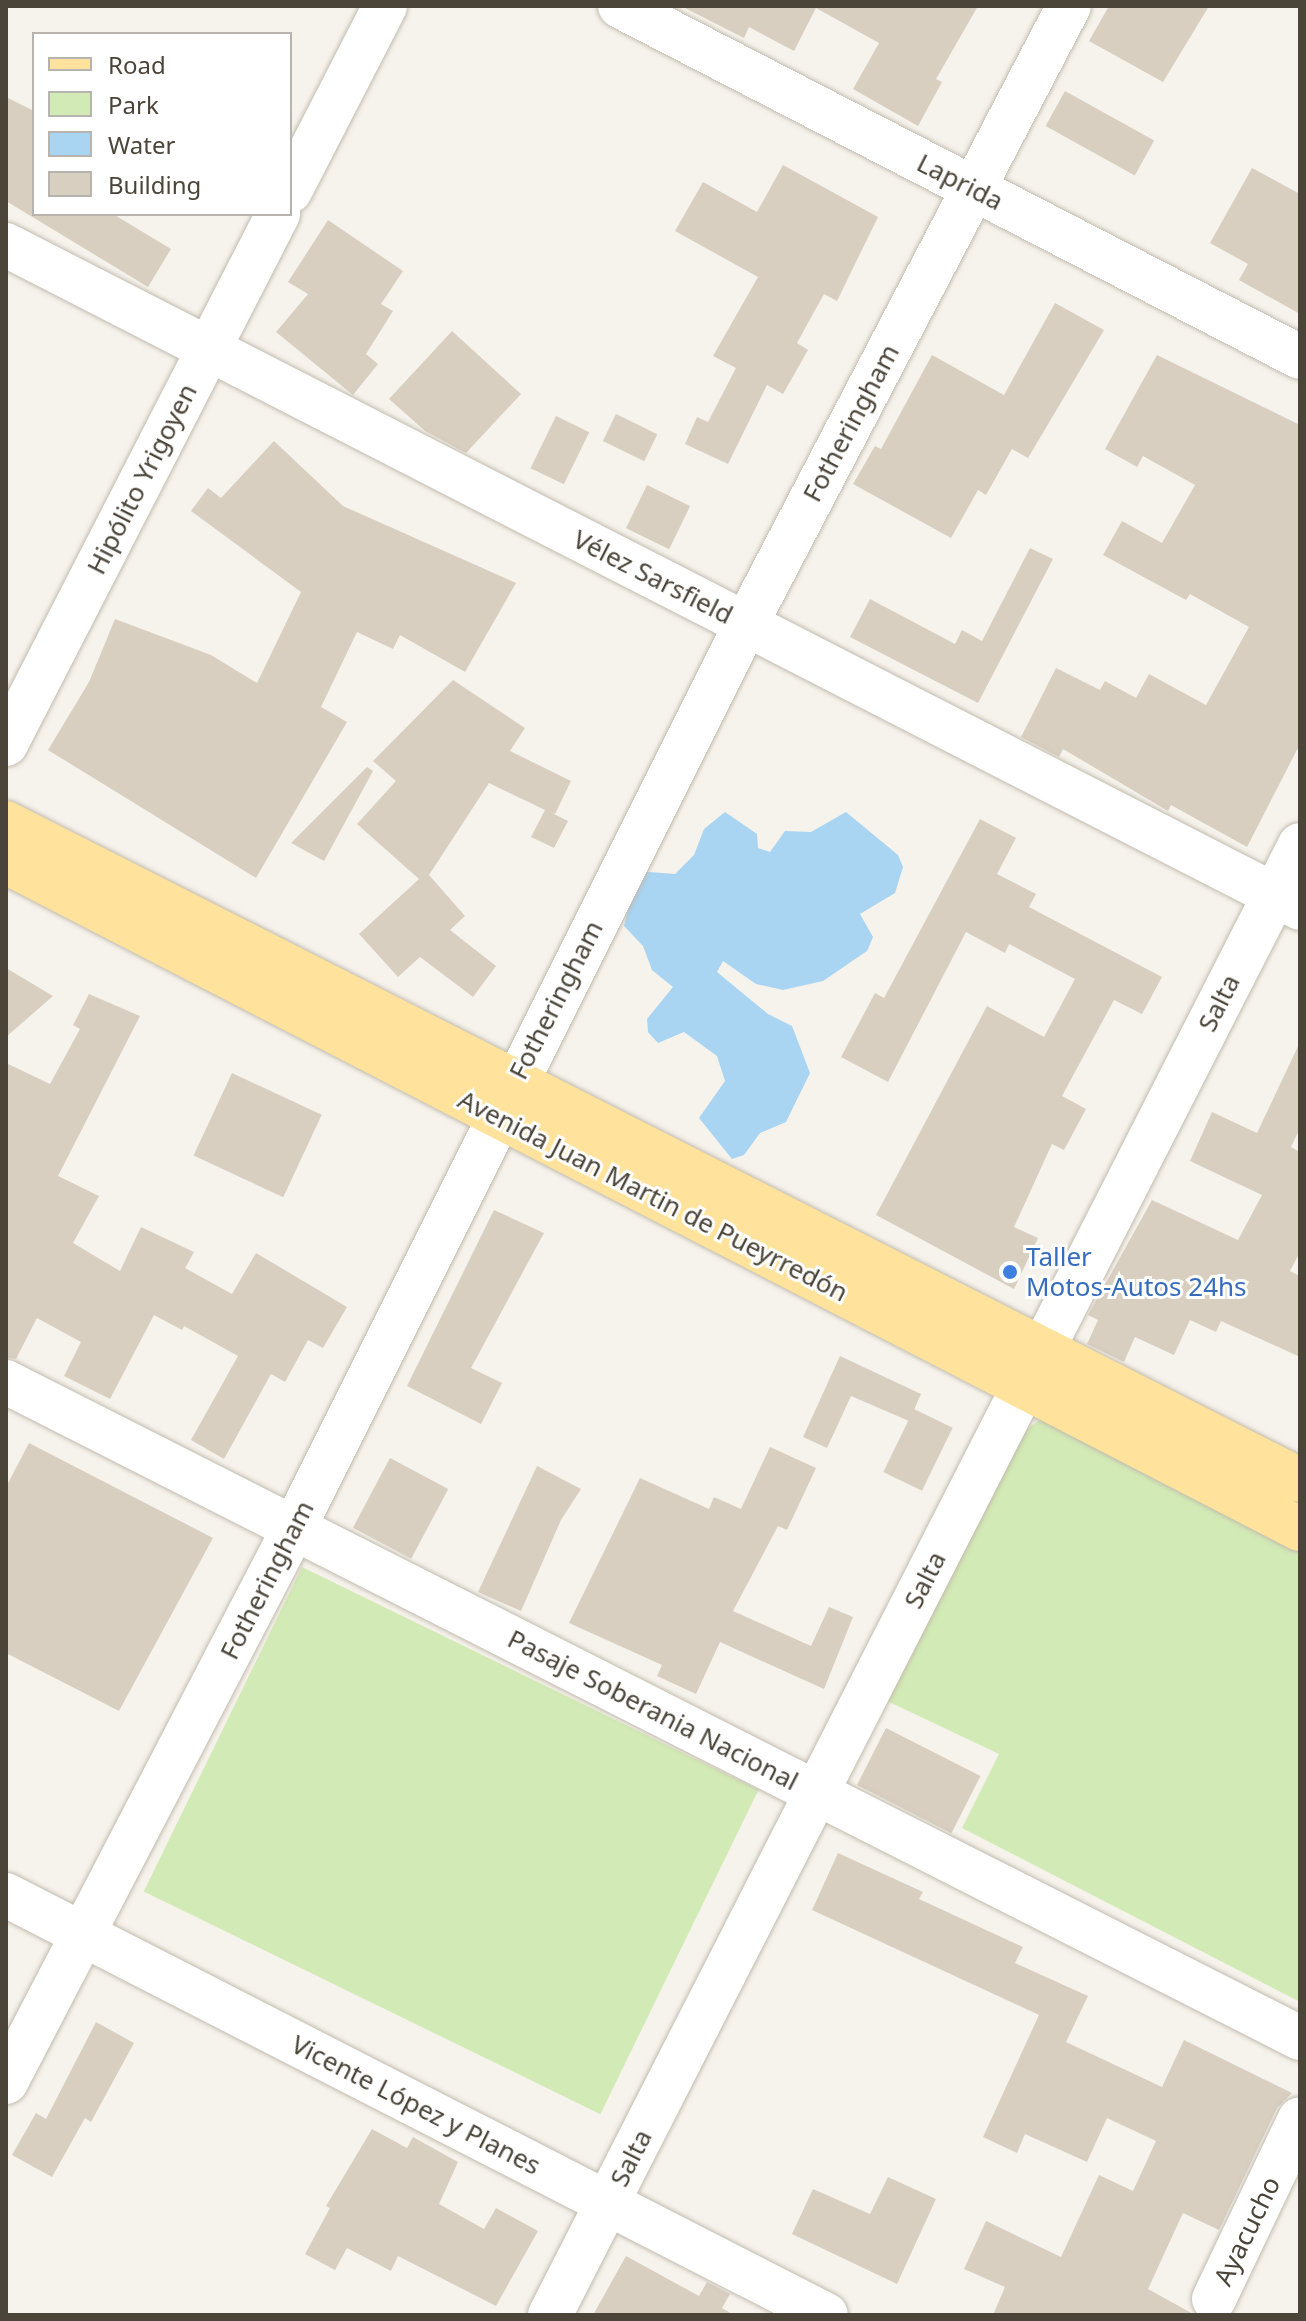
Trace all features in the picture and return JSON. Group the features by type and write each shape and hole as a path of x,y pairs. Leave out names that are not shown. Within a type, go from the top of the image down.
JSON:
{"main road":[{"name":"Avenida Juan Martin de Pueyrredón","path":"6,823 1024,1386 1300,1529"},
{"name":"Avenida Juan Martin de Pueyrredón","path":"6,862 1044,1346 1300,1480"}],"street":[{"path":"292,187 385,6"},
{"name":"Laprida","path":"620,6 1300,357"},
{"name":"Fotheringham","path":"6,2082 294,1528 746,624 1069,6"},
{"name":"Hipólito Yrigoyen","path":"6,744 277,216"},
{"name":"Vélez Sarsfield","path":"6,245 1287,902"},
{"name":"Salta","path":"550,2315 1044,1346 1287,902 1300,845"},
{"name":"Pasaje Soberania Nacional","path":"6,1382 1300,2038"},
{"name":"Vicente López y Planes","path":"6,1895 826,2315"},
{"name":"Ayacucho","path":"1214,2299 1300,2119"}],"green space":[{"path":"1042,1418 1300,1542 1300,2002 962,1828 999,1754 883,1699 1003,1447"},
{"path":"302,1567 759,1790 600,2114 144,1891"}],"water":[{"path":"725,812 757,834 758,848 770,852 785,831 811,832 846,812 898,855 903,867 895,893 860,914 873,937 867,951 823,981 783,990 756,984 723,961 717,972 768,1014 792,1026 810,1073 786,1122 760,1133 744,1155 732,1159 699,1118 725,1081 717,1056 684,1032 658,1043 648,1032 647,1019 673,987 652,970 643,946 624,926 637,871 675,874 694,855 704,829"}],"building":[{"path":"681,6 978,6 936,79 942,82 918,126 853,89 879,43 816,8 794,51 749,27 744,38"},
{"path":"1109,6 1209,6 1163,82 1089,41"},
{"path":"1065,91 1154,140 1135,175 1046,126"},
{"path":"6,97 32,110 32,216 116,216 171,249 148,287 6,201"},
{"path":"783,165 878,217 837,301 824,294 797,343 808,350 783,394 767,385 728,464 685,444 697,417 708,422 736,368 713,356 758,277 675,231 703,182 757,212"},
{"path":"1252,168 1300,194 1300,314 1239,280 1248,264 1210,243"},
{"path":"328,220 403,271 381,304 393,311 366,354 378,364 353,395 276,332 308,294 288,282"},
{"path":"1055,303 1104,330 1028,458 1012,449 986,495 978,490 951,538 853,484 875,446 881,449 932,355 1004,395"},
{"path":"452,331 521,394 466,453 425,431 389,399"},
{"path":"1157,355 1300,425 1300,744 1247,847 1171,805 1168,811 1063,749 1059,757 1021,737 1056,668 1100,690 1105,681 1136,698 1149,674 1206,705 1249,627 1190,594 1186,600 1103,555 1122,521 1162,543 1195,485 1143,456 1137,467 1105,449"},
{"path":"616,414 657,434 644,461 603,441"},
{"path":"556,416 589,432 564,484 531,468"},
{"path":"274,441 343,506 516,583 465,672 400,635 393,649 357,632 321,707 347,722 256,878 48,750 89,682 115,619 211,655 257,683 301,592 191,511 208,488 221,498"},
{"path":"647,485 690,506 669,549 626,528"},
{"path":"1030,548 1053,559 978,703 850,637 870,599 955,644 962,630 982,641"},
{"path":"453,680 525,728 510,751 571,781 555,814 550,812 568,821 554,848 531,837 545,810 489,783 429,875 465,916 450,930 496,966 473,997 420,957 398,977 359,934 419,879 357,824 396,781 373,761"},
{"path":"367,767 373,771 324,861 291,843"},
{"path":"980,819 1016,838 997,874 1036,894 1029,907 1162,977 1142,1014 1114,1000 1062,1096 1086,1109 1064,1150 1052,1144 1014,1227 1038,1238 1014,1289 876,1215 987,1006 1044,1037 1075,979 1009,944 1005,953 966,932 888,1082 841,1057 875,993 884,998"},
{"path":"6,968 53,996 6,1037"},
{"path":"89,994 140,1016 58,1176 99,1196 73,1243 120,1271 141,1227 194,1252 185,1268 232,1294 256,1253 347,1307 323,1348 308,1340 285,1382 271,1374 224,1459 191,1440 238,1356 184,1326 182,1330 154,1315 110,1399 64,1376 81,1342 37,1318 16,1359 6,1357 6,1063 50,1084 80,1029 73,1025"},
{"path":"1300,1042 1300,1128 1291,1147 1300,1152 1300,1252 1290,1271 1300,1276 1300,1357 1221,1321 1216,1332 1190,1320 1174,1355 1135,1337 1124,1362 1087,1344 1098,1320 1088,1315 1152,1200 1238,1240 1262,1195 1190,1161 1212,1112 1257,1133"},
{"path":"232,1073 322,1115 283,1197 194,1155"},
{"path":"494,1210 544,1233 471,1368 502,1383 481,1424 407,1386"},
{"path":"840,1356 921,1394 909,1421 851,1396 827,1448 803,1437"},
{"path":"914,1409 953,1428 922,1491 883,1472"},
{"path":"29,1443 213,1538 119,1711 6,1653 6,1487"},
{"path":"770,1447 816,1468 787,1530 778,1526 733,1611 811,1646 829,1607 853,1617 824,1689 720,1642 696,1694 657,1676 662,1665 569,1623 640,1478 709,1509 714,1497 741,1509"},
{"path":"390,1458 448,1489 411,1559 353,1528"},
{"path":"537,1466 581,1489 561,1520 521,1611 478,1592"},
{"path":"886,1728 980,1776 951,1833 857,1785"},
{"path":"838,1853 923,1892 919,1899 1023,1947 1015,1963 1088,1996 1066,2042 1162,2087 1184,2040 1292,2093 1277,2108 1219,2230 1183,2213 1148,2289 1195,2315 993,2315 1005,2287 964,2269 986,2221 1061,2257 1099,2175 1133,2191 1156,2141 1107,2118 1087,2162 1025,2134 1017,2153 983,2137 1039,2015 812,1910"},
{"path":"96,2022 134,2043 91,2122 85,2118 52,2177 12,2155 36,2113 46,2119"},
{"path":"372,2129 407,2148 413,2137 458,2162 439,2204 484,2229 496,2208 538,2231 496,2306 398,2256 391,2271 347,2248 335,2270 305,2254 330,2208 326,2206"},
{"path":"888,2177 936,2199 897,2284 792,2234 813,2189 870,2214"},
{"path":"626,2256 699,2296 707,2282 730,2294 722,2308 734,2315 593,2315"}],"place":[{"name":"Taller Motos-Autos 24hs","path":"1010,1272"}]}
